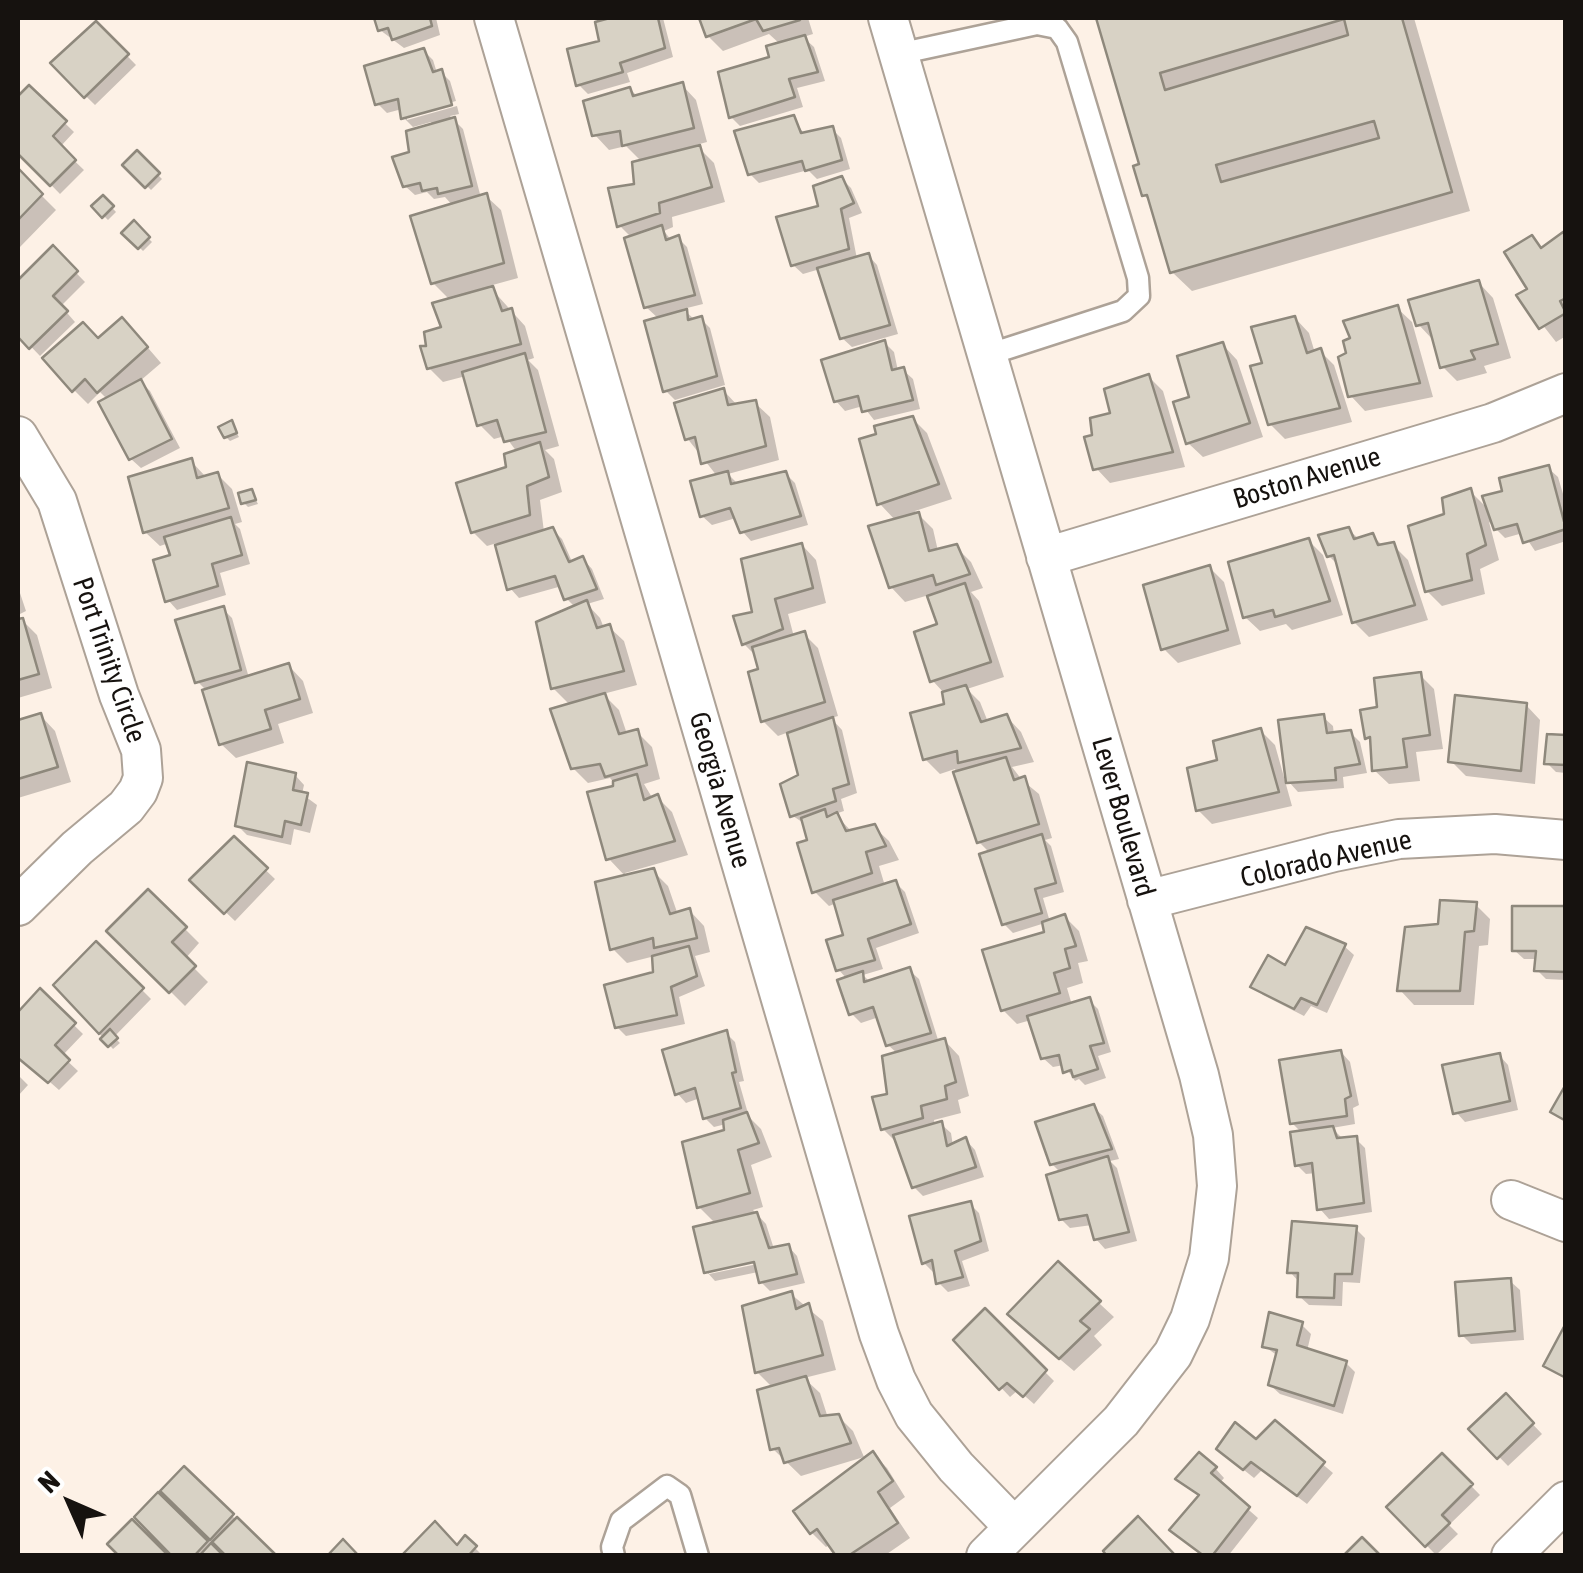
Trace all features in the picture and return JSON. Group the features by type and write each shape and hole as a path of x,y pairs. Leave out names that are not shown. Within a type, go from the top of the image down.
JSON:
{"street":[{"name":"Georgia Avenue","path":"494,18 879,1334 914,1415 956,1467 1014,1527"},
{"name":"Lever Boulevard","path":"893,36 1147,900 1213,1135 1217,1186 1209,1258 1190,1319 1173,1354 1151,1387 986,1556"},
{"name":"Boston Avenue","path":"1046,556 1493,423 1566,393"},
{"name":"Port Trinity Circle","path":"18,436 56,502 119,695 142,750 142,778 126,807 18,906"},
{"name":"Colorado Avenue","path":"1147,900 1399,839 1495,834 1566,840"},
{"path":"1511,1200 1566,1222"},
{"path":"1511,1556 1566,1501"}],"lane":[{"path":"893,36 1037,24 1056,28 1067,42 1138,278 1139,296 1123,311 987,355"},
{"path":"614,1556 612,1547 621,1520 668,1486 680,1495 698,1556"}],"building":[{"path":"374,18 430,18 432,26 392,40 388,28 378,31"},
{"path":"610,18 658,18 665,48 620,63 623,72 576,86 567,49 599,41 595,22"},
{"path":"699,18 799,18 800,20 763,31 756,19 706,37"},
{"path":"1096,18 1402,18 1452,192 1170,273 1147,195 1142,196 1133,166 1139,164","holes":["1344,19 1348,35 1165,90 1160,73","1374,121 1379,138 1221,182 1216,165"]},
{"path":"96,21 129,54 84,98 50,63"},
{"path":"805,35 818,72 789,79 795,97 729,118 718,72 769,57 766,46"},
{"path":"424,48 433,72 442,69 452,105 401,119 398,99 375,105 364,66"},
{"path":"683,82 694,128 622,146 620,131 592,136 583,101 630,87 633,96"},
{"path":"29,85 67,121 53,136 76,160 50,186 18,154 18,96"},
{"path":"794,115 801,133 833,126 842,160 805,171 802,161 748,175 734,131"},
{"path":"455,117 472,186 438,194 437,188 422,191 420,183 403,187 392,157 409,152 406,131"},
{"path":"700,145 712,187 659,203 660,213 617,227 608,188 634,184 632,162"},
{"path":"137,150 160,173 145,188 122,165"},
{"path":"18,168 43,194 18,220"},
{"path":"842,176 854,203 841,209 849,249 791,266 776,217 818,206 813,186"},
{"path":"487,193 504,263 431,284 410,216"},
{"path":"103,195 114,206 102,218 91,206"},
{"path":"134,220 150,237 138,249 121,233"},
{"path":"662,225 666,240 679,235 695,295 644,308 624,238"},
{"path":"1563,232 1566,298 1560,301 1566,313 1539,329 1516,295 1527,289 1504,252 1532,235 1541,248"},
{"path":"53,245 78,271 53,296 68,311 29,349 18,337 18,280"},
{"path":"869,253 890,325 840,339 817,268"},
{"path":"1479,280 1498,344 1471,351 1475,359 1440,368 1428,323 1416,326 1408,300"},
{"path":"493,286 502,311 512,308 521,344 427,369 420,346 426,346 424,332 441,327 432,303"},
{"path":"1398,305 1420,383 1348,397 1338,357 1346,353 1343,341 1350,338 1343,321"},
{"path":"687,309 688,320 702,316 717,376 663,392 644,321"},
{"path":"1295,316 1307,353 1321,348 1340,408 1268,425 1250,366 1262,363 1251,327"},
{"path":"122,317 148,347 97,393 85,379 72,392 42,358 83,322 98,338"},
{"path":"885,340 892,370 904,367 913,400 862,412 858,396 834,402 821,360"},
{"path":"1223,342 1250,423 1186,444 1173,402 1189,397 1177,356"},
{"path":"525,353 546,432 504,442 497,420 477,426 462,372"},
{"path":"1149,374 1173,452 1093,470 1084,437 1092,435 1090,418 1110,413 1104,389"},
{"path":"141,379 172,439 129,460 98,402"},
{"path":"724,388 728,405 756,400 766,446 701,464 695,437 685,440 674,403"},
{"path":"913,416 939,484 877,505 859,439 876,434 874,426"},
{"path":"232,420 237,433 224,438 218,427"},
{"path":"540,442 549,477 527,486 530,515 471,533 456,483 506,467 504,454"},
{"path":"192,458 197,478 218,472 229,508 143,533 128,477"},
{"path":"1549,465 1566,529 1523,543 1517,524 1494,530 1482,496 1502,491 1499,478"},
{"path":"728,471 731,484 786,471 801,516 740,533 730,508 700,517 690,481"},
{"path":"1471,488 1486,545 1467,554 1472,580 1425,592 1408,526 1444,514 1442,498"},
{"path":"252,489 256,500 241,504 238,493"},
{"path":"919,512 929,551 957,544 970,574 936,585 933,575 889,588 868,526"},
{"path":"231,517 242,555 212,564 218,586 165,602 153,560 170,555 164,537"},
{"path":"553,527 569,562 583,556 597,589 564,600 555,576 507,590 495,545"},
{"path":"1349,527 1354,539 1373,533 1378,545 1394,542 1415,605 1352,623 1334,555 1327,557 1318,535"},
{"path":"1309,538 1330,601 1275,617 1273,610 1243,618 1228,562"},
{"path":"802,543 813,588 775,599 783,629 742,645 733,616 752,612 741,559"},
{"path":"1210,565 1228,630 1161,650 1143,585"},
{"path":"965,583 991,662 930,682 914,632 937,624 927,596"},
{"path":"587,600 597,628 610,624 624,671 551,689 536,622"},
{"path":"224,606 241,670 195,683 175,620"},
{"path":"23,618 39,674 18,680 18,619"},
{"path":"805,631 825,702 761,722 748,672 758,669 752,647"},
{"path":"289,663 300,699 265,710 271,729 219,745 202,690"},
{"path":"1421,672 1430,735 1403,739 1407,767 1372,771 1370,737 1365,739 1360,710 1377,707 1374,678"},
{"path":"966,685 981,722 1007,714 1021,748 958,763 957,751 923,760 910,713 944,704 942,692"},
{"path":"605,693 619,734 638,729 647,765 605,777 600,764 571,769 550,709"},
{"path":"1455,695 1527,703 1521,771 1448,762"},
{"path":"41,713 58,767 18,779 18,720"},
{"path":"1324,714 1327,733 1351,730 1360,764 1335,768 1336,780 1286,783 1278,720"},
{"path":"833,717 849,784 833,789 836,801 790,817 780,784 798,775 787,733"},
{"path":"1261,728 1279,792 1196,811 1187,768 1217,760 1213,741"},
{"path":"1547,734 1566,735 1566,765 1544,764"},
{"path":"1006,757 1014,780 1025,776 1039,824 977,843 953,772"},
{"path":"247,762 296,773 293,790 308,793 301,825 285,821 282,837 235,826"},
{"path":"637,774 644,800 658,794 675,841 606,860 587,792 613,786 613,781"},
{"path":"825,809 827,817 837,812 846,831 875,824 886,846 866,852 872,873 812,893 797,843 807,840 801,818"},
{"path":"1042,834 1056,883 1035,889 1042,913 1002,925 979,854"},
{"path":"234,836 268,868 224,914 189,880"},
{"path":"654,868 670,914 690,908 697,938 654,948 653,938 610,950 595,882"},
{"path":"896,880 911,924 868,939 875,960 836,971 826,940 843,935 833,900"},
{"path":"148,889 187,927 172,942 196,966 169,993 106,931"},
{"path":"1440,900 1477,902 1474,931 1465,932 1460,991 1397,991 1405,927 1438,924"},
{"path":"1512,906 1566,906 1566,972 1534,971 1536,951 1512,951"},
{"path":"1065,914 1076,946 1065,949 1070,968 1054,973 1060,993 1001,1011 982,950 1044,932 1042,922"},
{"path":"1306,927 1346,944 1317,1005 1301,998 1294,1009 1250,987 1268,955 1285,965"},
{"path":"96,941 144,988 99,1034 53,985"},
{"path":"689,946 697,976 671,987 677,1015 615,1028 604,985 653,972 652,956"},
{"path":"910,967 931,1033 886,1046 873,1007 849,1015 837,980 863,971 864,982"},
{"path":"40,988 76,1023 55,1045 70,1060 48,1083 18,1058 18,1012"},
{"path":"1090,997 1104,1043 1090,1046 1098,1069 1073,1077 1071,1070 1063,1073 1059,1055 1041,1059 1027,1016"},
{"path":"110,1029 118,1038 108,1047 100,1039"},
{"path":"727,1030 741,1108 703,1119 695,1088 675,1095 662,1050"},
{"path":"945,1038 956,1082 945,1086 947,1099 921,1106 923,1118 881,1130 872,1097 887,1094 882,1056"},
{"path":"1341,1050 1351,1096 1345,1099 1347,1116 1290,1124 1279,1060"},
{"path":"1500,1053 1510,1101 1453,1114 1442,1065"},
{"path":"1566,1084 1566,1121 1550,1112"},
{"path":"1094,1104 1112,1149 1050,1165 1035,1122"},
{"path":"747,1112 759,1143 738,1150 750,1193 697,1208 682,1142 724,1130 723,1120"},
{"path":"942,1121 947,1146 966,1137 976,1167 912,1188 893,1135"},
{"path":"1333,1126 1337,1138 1357,1136 1364,1203 1317,1210 1312,1163 1295,1166 1290,1132"},
{"path":"1108,1156 1129,1232 1094,1240 1087,1215 1059,1220 1046,1175"},
{"path":"971,1201 981,1241 955,1251 963,1277 936,1284 932,1260 922,1264 909,1216"},
{"path":"757,1212 769,1248 789,1244 797,1274 759,1283 754,1262 704,1273 693,1227"},
{"path":"1292,1221 1357,1226 1352,1274 1335,1274 1334,1298 1297,1297 1298,1273 1287,1273"},
{"path":"1058,1261 1101,1301 1080,1321 1090,1329 1059,1359 1007,1314"},
{"path":"1511,1278 1515,1331 1459,1336 1455,1282"},
{"path":"792,1291 796,1309 809,1303 823,1355 755,1373 742,1306"},
{"path":"985,1308 1047,1370 1023,1397 1007,1383 999,1390 953,1340"},
{"path":"1269,1312 1303,1322 1297,1345 1347,1361 1334,1406 1268,1385 1277,1350 1262,1347"},
{"path":"1566,1323 1566,1378 1543,1366"},
{"path":"806,1376 820,1416 839,1414 851,1443 784,1463 779,1448 770,1450 757,1390"},
{"path":"1506,1393 1534,1423 1497,1459 1468,1429"},
{"path":"1275,1420 1325,1462 1297,1496 1251,1462 1243,1470 1216,1449 1235,1422 1256,1439"},
{"path":"873,1451 893,1481 878,1492 898,1523 848,1556 836,1556 817,1529 810,1534 793,1511"},
{"path":"1199,1452 1217,1467 1211,1473 1250,1507 1212,1556 1204,1556 1169,1530 1199,1495 1175,1479"},
{"path":"1442,1453 1473,1484 1442,1515 1450,1523 1425,1547 1386,1507"},
{"path":"184,1466 234,1514 210,1540 160,1491"},
{"path":"158,1492 208,1541 194,1556 172,1556 134,1517"},
{"path":"1138,1516 1176,1556 1107,1556 1103,1551"},
{"path":"237,1517 277,1556 226,1556 212,1542"},
{"path":"132,1519 169,1556 119,1556 107,1544"},
{"path":"435,1521 457,1545 465,1535 477,1546 468,1556 401,1556"},
{"path":"1362,1537 1381,1556 1343,1556"},
{"path":"343,1539 359,1556 327,1556"},
{"path":"211,1543 224,1556 199,1556"}]}
